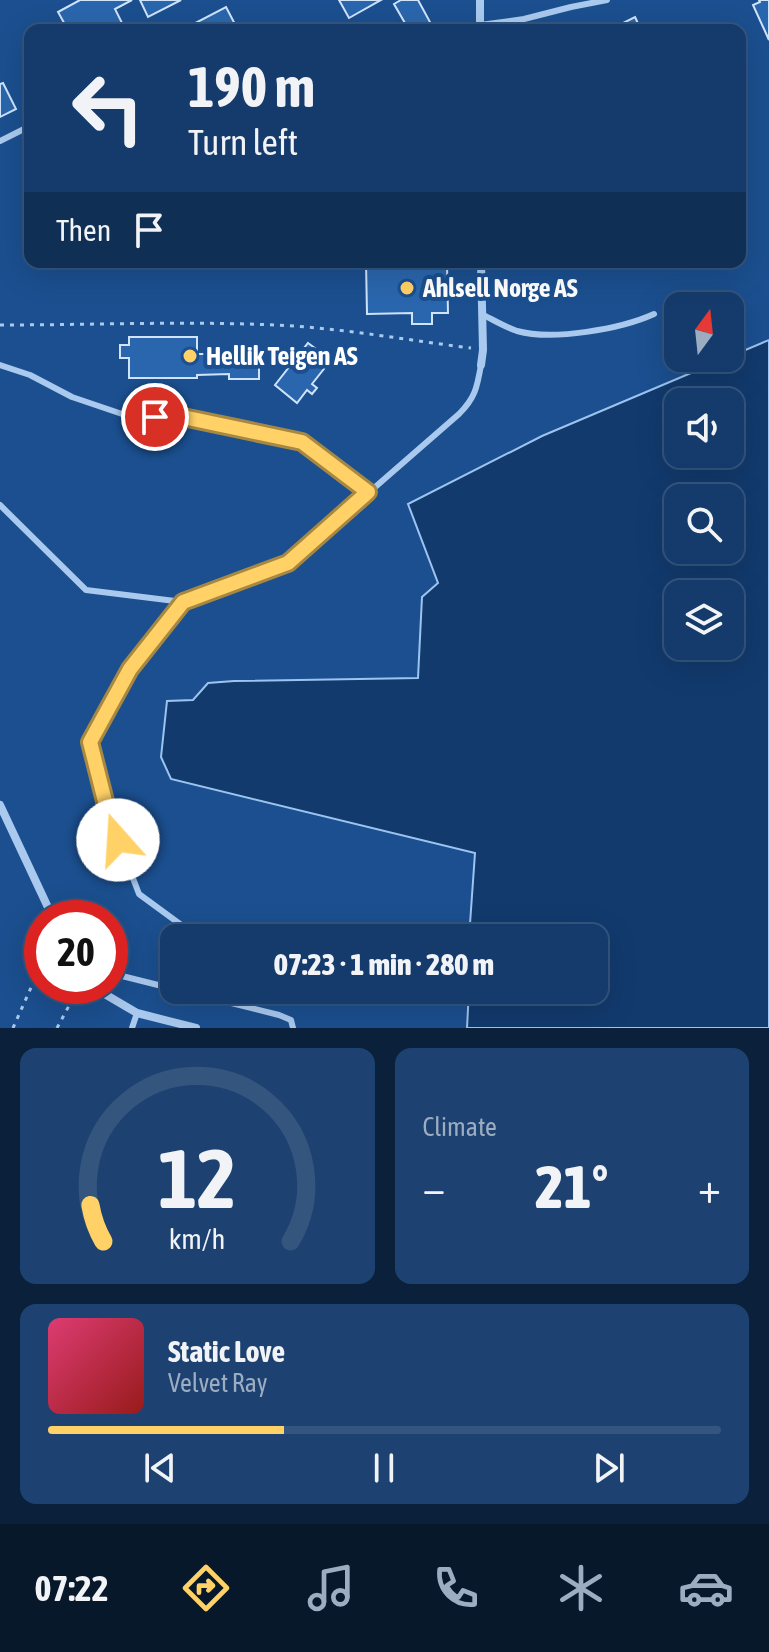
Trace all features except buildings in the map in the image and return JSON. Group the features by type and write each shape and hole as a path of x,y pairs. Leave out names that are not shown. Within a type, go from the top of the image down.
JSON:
{"street":[{"path":"480,0 480,24"},
{"path":"481,268 481,365"},
{"path":"0,805 45,900"},
{"path":"122,1004 137,1013 196,1028"}],"lane":[{"path":"500,24 607,0"},
{"path":"0,141 24,129"},
{"path":"483,315 515,330 550,334 618,327 654,314"},
{"path":"0,365 30,375 72,397 128,416 183,417 302,442 368,492"},
{"path":"0,505 86,590 183,602 288,563 469,404 476,392 481,365"},
{"path":"180,924 139,894 108,813 90,742 130,669 183,602"},
{"path":"128,977 160,985"},
{"path":"235,1004 291,1020 293,1028"},
{"path":"132,1028 137,1013"}],"path":[{"path":"0,325 278,325 483,350"},
{"path":"13,1028 24,1003"},
{"path":"57,1028 70,1004"}],"water":[{"path":"769,340 769,1028 467,1028 468,1004 608,1004 608,924 470,924 475,853 171,779 161,757 167,701 193,700 208,683 418,678 422,597 438,583 408,504 542,436 693,372 744,372 744,351"}],"place":[{"name":"Ahlsell Norge AS","path":"407,288"},
{"name":"Hellik Teigen AS","path":"190,356"}],"route":[{"path":"118,840 90,742 130,669 183,602 288,563 368,492 302,442 183,417 155,417"}]}
